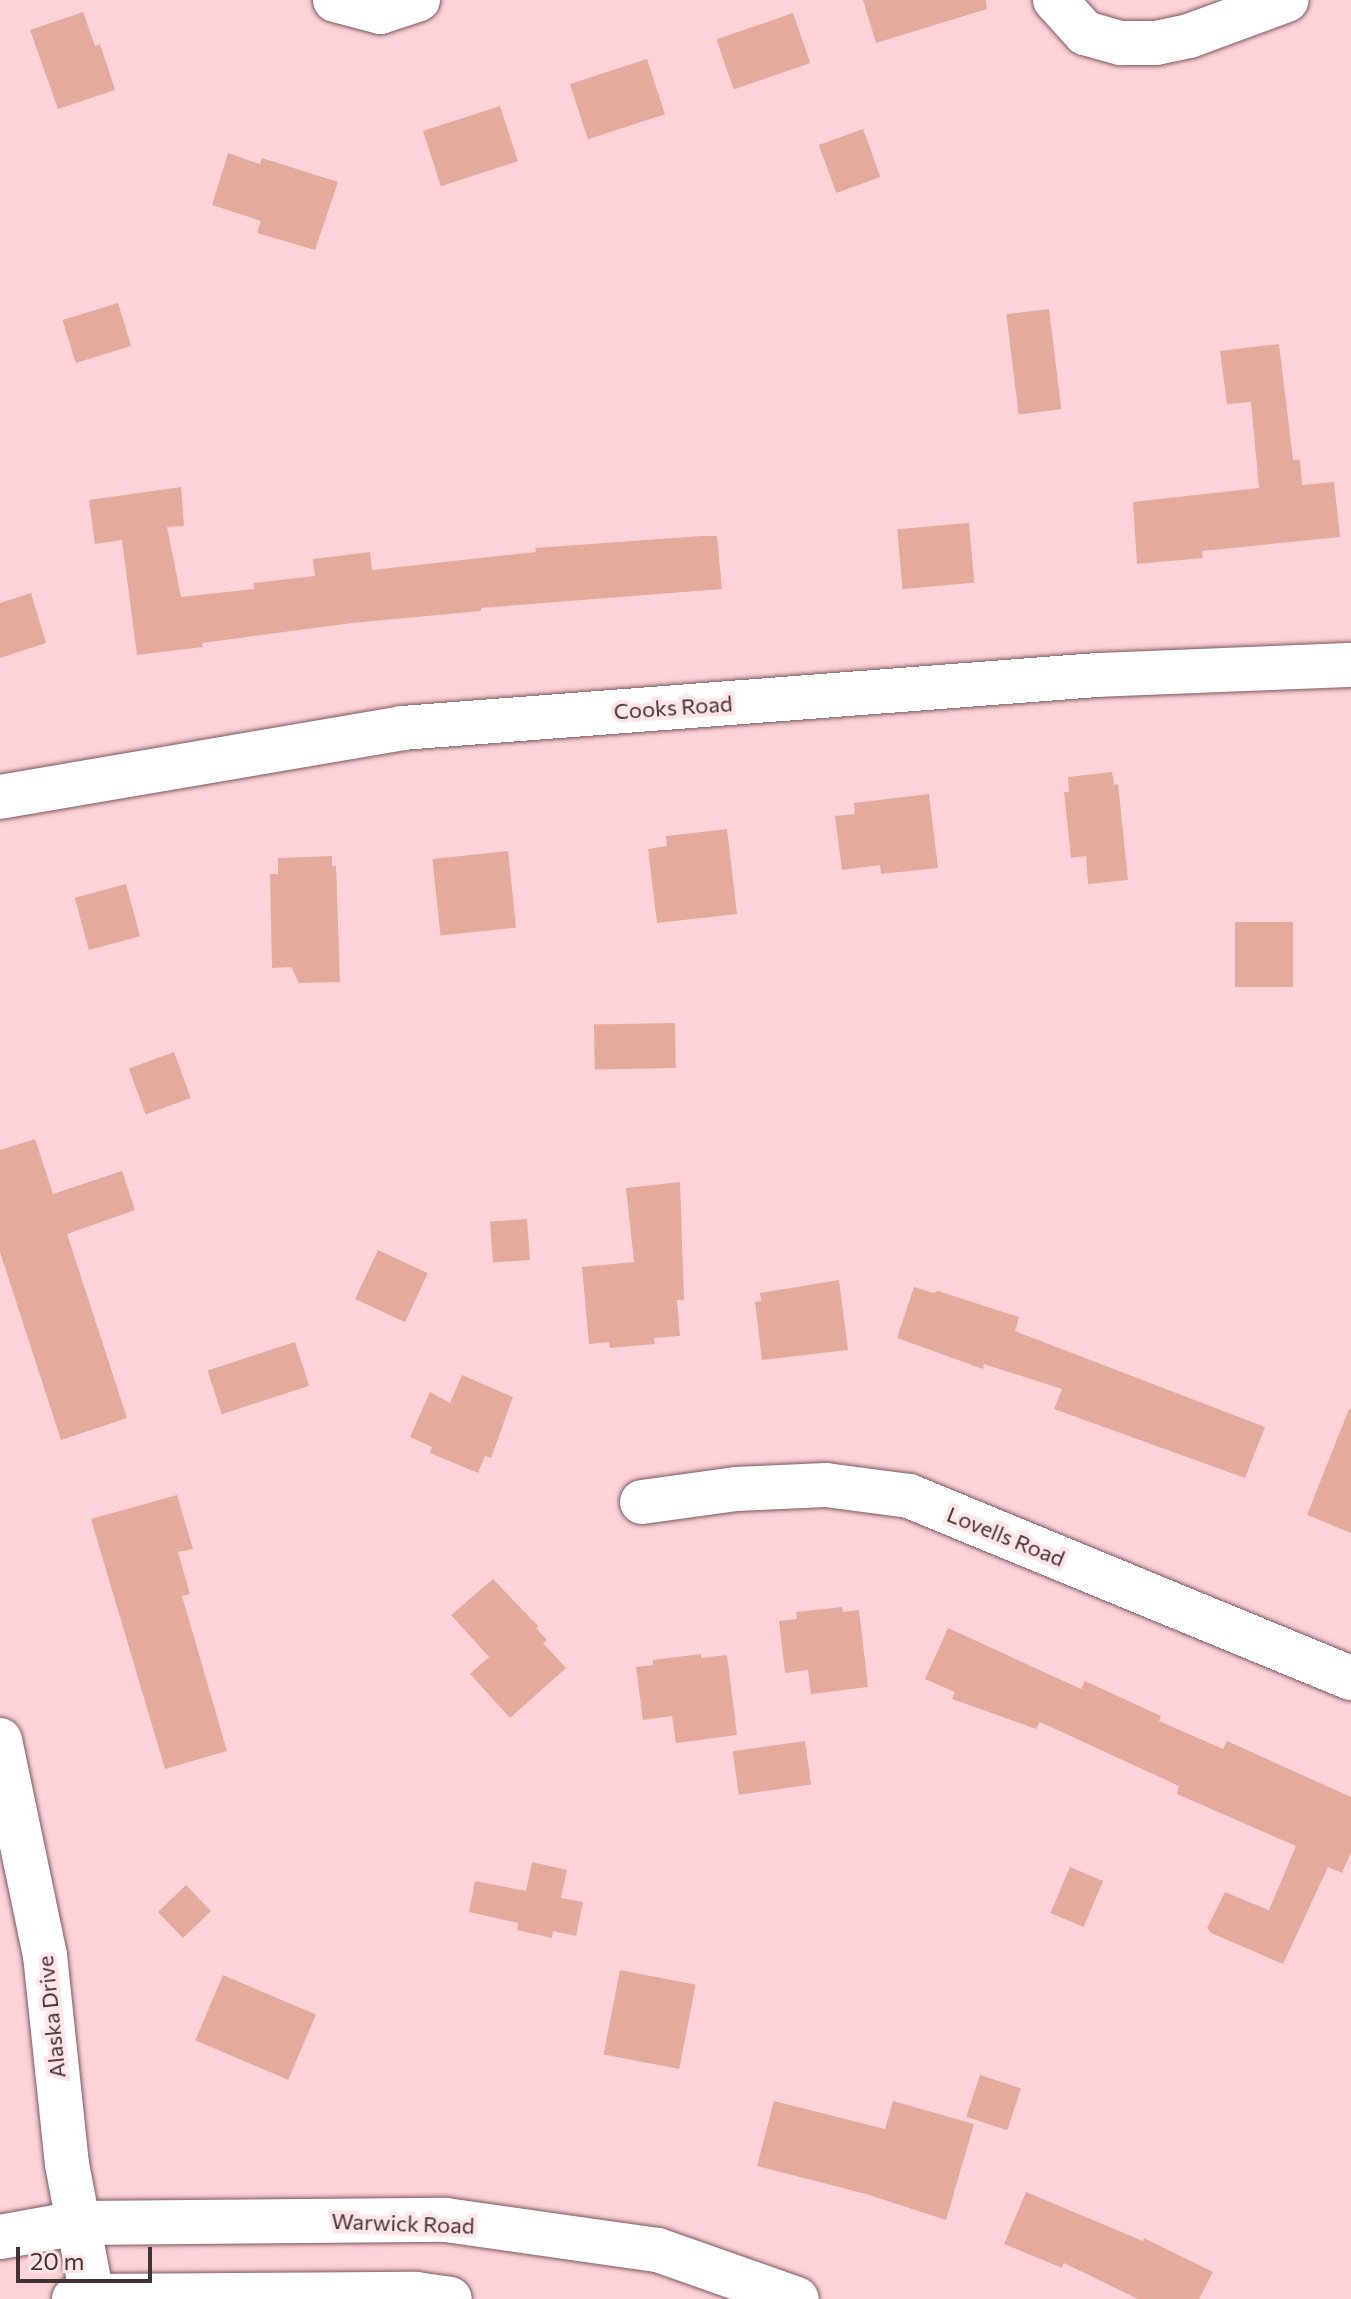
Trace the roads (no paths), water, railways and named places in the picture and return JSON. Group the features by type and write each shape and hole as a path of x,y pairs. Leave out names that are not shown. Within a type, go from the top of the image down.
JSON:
{"street":[{"path":"335,0 380,12 418,0"},
{"path":"1055,0 1085,33 1121,43 1156,43 1189,36 1287,0"},
{"name":"Cooks Road","path":"0,797 402,728 1097,675 1351,665"},
{"name":"Lovells Road","path":"642,1502 736,1489 826,1485 909,1496 1351,1678"},
{"name":"Alaska Drive","path":"0,1740 45,1955 67,2164 78,2223 83,2297"},
{"name":"Warwick Road","path":"0,2237 78,2223 446,2220 658,2250 797,2299"},
{"path":"83,2297 416,2294 450,2299"}]}
